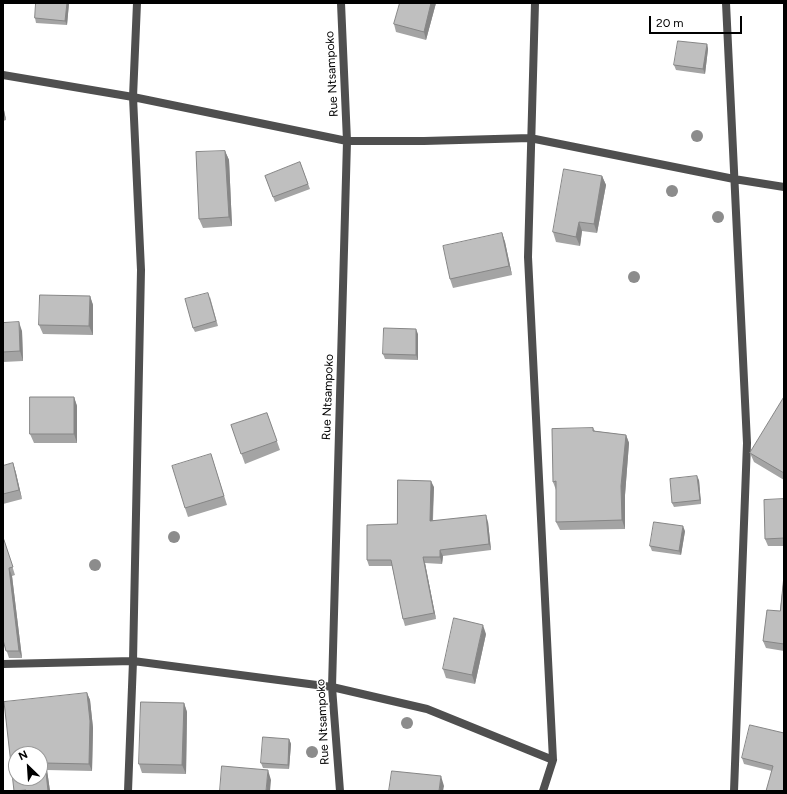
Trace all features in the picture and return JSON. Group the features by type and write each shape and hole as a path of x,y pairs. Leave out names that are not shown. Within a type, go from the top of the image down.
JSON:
{"street":[{"path":"128,791 133,661 141,270 133,97 137,3"},
{"name":"Rue Ntsampoko","path":"340,791 332,687 347,141 341,3"},
{"path":"535,3 530,138 528,258 553,760 543,791"},
{"path":"726,3 746,443 734,791"},
{"path":"3,75 133,97 347,141 424,141 530,138 734,179 784,187"},
{"path":"3,664 133,661 332,687 426,709 553,760"}],"building":[{"path":"36,3 67,3 65,21 35,18"},
{"path":"400,3 431,3 424,32 394,24"},
{"path":"678,41 707,44 703,69 674,65"},
{"path":"225,151 229,217 199,219 196,152"},
{"path":"300,162 308,184 273,197 265,176"},
{"path":"564,169 602,176 594,224 579,222 576,237 553,232"},
{"path":"502,233 509,266 450,279 443,246"},
{"path":"208,293 216,321 193,328 185,299"},
{"path":"40,295 90,296 89,326 39,325"},
{"path":"19,322 20,351 3,352 3,323"},
{"path":"384,328 416,329 416,355 383,354"},
{"path":"30,397 74,397 74,434 30,434"},
{"path":"784,397 784,473 750,453"},
{"path":"267,413 277,441 241,454 231,425"},
{"path":"593,428 593,431 626,435 621,486 622,520 556,522 556,481 553,482 552,429"},
{"path":"211,454 224,496 185,508 172,466"},
{"path":"13,463 19,490 3,494 3,466"},
{"path":"697,476 700,500 672,503 670,479"},
{"path":"398,480 431,481 430,521 486,515 489,544 440,550 440,557 423,557 434,613 403,619 391,560 367,560 367,525 397,524"},
{"path":"784,499 784,538 765,539 764,500"},
{"path":"654,522 683,526 679,551 650,546"},
{"path":"4,540 13,567 9,568 19,651 6,651 3,640"},
{"path":"784,576 784,644 763,641 767,610 780,611"},
{"path":"454,618 483,625 472,675 443,669"},
{"path":"87,693 90,721 89,764 48,763 48,746 9,746 4,702"},
{"path":"141,702 184,703 182,765 139,764"},
{"path":"750,725 784,733 784,791 766,791 773,766 742,758"},
{"path":"263,737 289,739 288,765 261,763"},
{"path":"222,766 268,770 266,791 220,791"},
{"path":"392,771 441,776 439,791 389,791"},
{"path":"13,786 47,786 48,791 26,790 14,791"}]}
